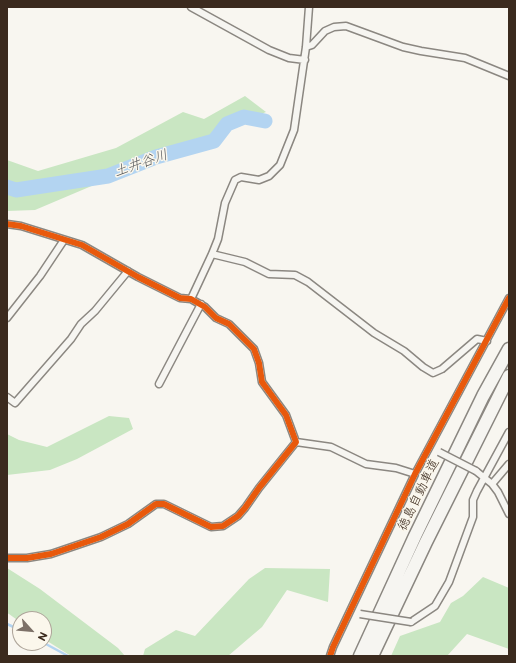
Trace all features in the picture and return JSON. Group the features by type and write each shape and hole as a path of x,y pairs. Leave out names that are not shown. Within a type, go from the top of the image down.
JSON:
{"highway":[{"name":"徳島自動車道","path":"360,656 459,445 483,396 509,349"},
{"name":"徳島自動車道","path":"372,656 509,376"}],"street":[{"path":"191,7 269,50 289,58 305,60"},
{"path":"191,299 218,239 225,203 236,180 241,177 259,180 270,176 280,165 294,130 305,60 309,7"},
{"path":"306,47 312,45 325,32 334,27 346,26 403,47 465,58 509,76"},
{"path":"7,224 22,226 82,246 180,298 191,299 201,304 216,318 229,324 254,349 259,364 262,382 286,415 296,442"},
{"path":"7,318 40,276 64,240"},
{"path":"212,254 244,262 269,274 295,275 308,282 374,333 404,351 423,367 433,373 442,369 477,339 487,341"},
{"path":"7,396 15,403 71,339 81,324 95,311 128,271"},
{"path":"330,656 429,446 509,298"},
{"path":"159,384 201,304"},
{"path":"350,611 411,622 435,606 449,582 473,517 473,500 484,476 509,432"},
{"path":"296,442 331,448 366,464 396,468 415,474"},
{"path":"7,558 27,558 51,554 101,537 128,524 156,504 164,504 211,527 223,526 238,516 245,508 296,442"},
{"path":"429,446 484,476 498,492 509,514"},
{"path":"492,484 509,464"}],"green space":[{"path":"245,96 266,112 35,210 7,211 7,160 38,171 116,148 183,112 204,119"},
{"path":"109,416 129,418 133,429 77,459 50,470 7,475 7,434 19,440 47,447"},
{"path":"7,568 40,589 118,648 125,656 71,656 52,644 52,611 12,611 12,616 7,613"},
{"path":"265,568 330,569 328,602 287,590 262,627 228,656 143,656 145,649 176,630 195,636 249,579"},
{"path":"483,577 509,588 509,649 467,634 447,656 391,656 400,636 440,622 451,603 463,596"}],"waterway":[{"name":"土井谷川","path":"7,187 16,190 108,176 156,157 214,141 227,124 244,117 265,121"},
{"path":"7,624 12,626"},
{"path":"52,647 68,656"}],"cycle path":[{"path":"7,224 21,226 82,245 138,277 180,298 191,299 205,307 216,318 229,324 254,349 259,363 262,382 286,415 296,442 245,508 238,516 223,526 211,527 164,504 156,504 128,524 101,537 51,554 27,558 7,558"},
{"path":"330,656 415,474 509,298"}]}
